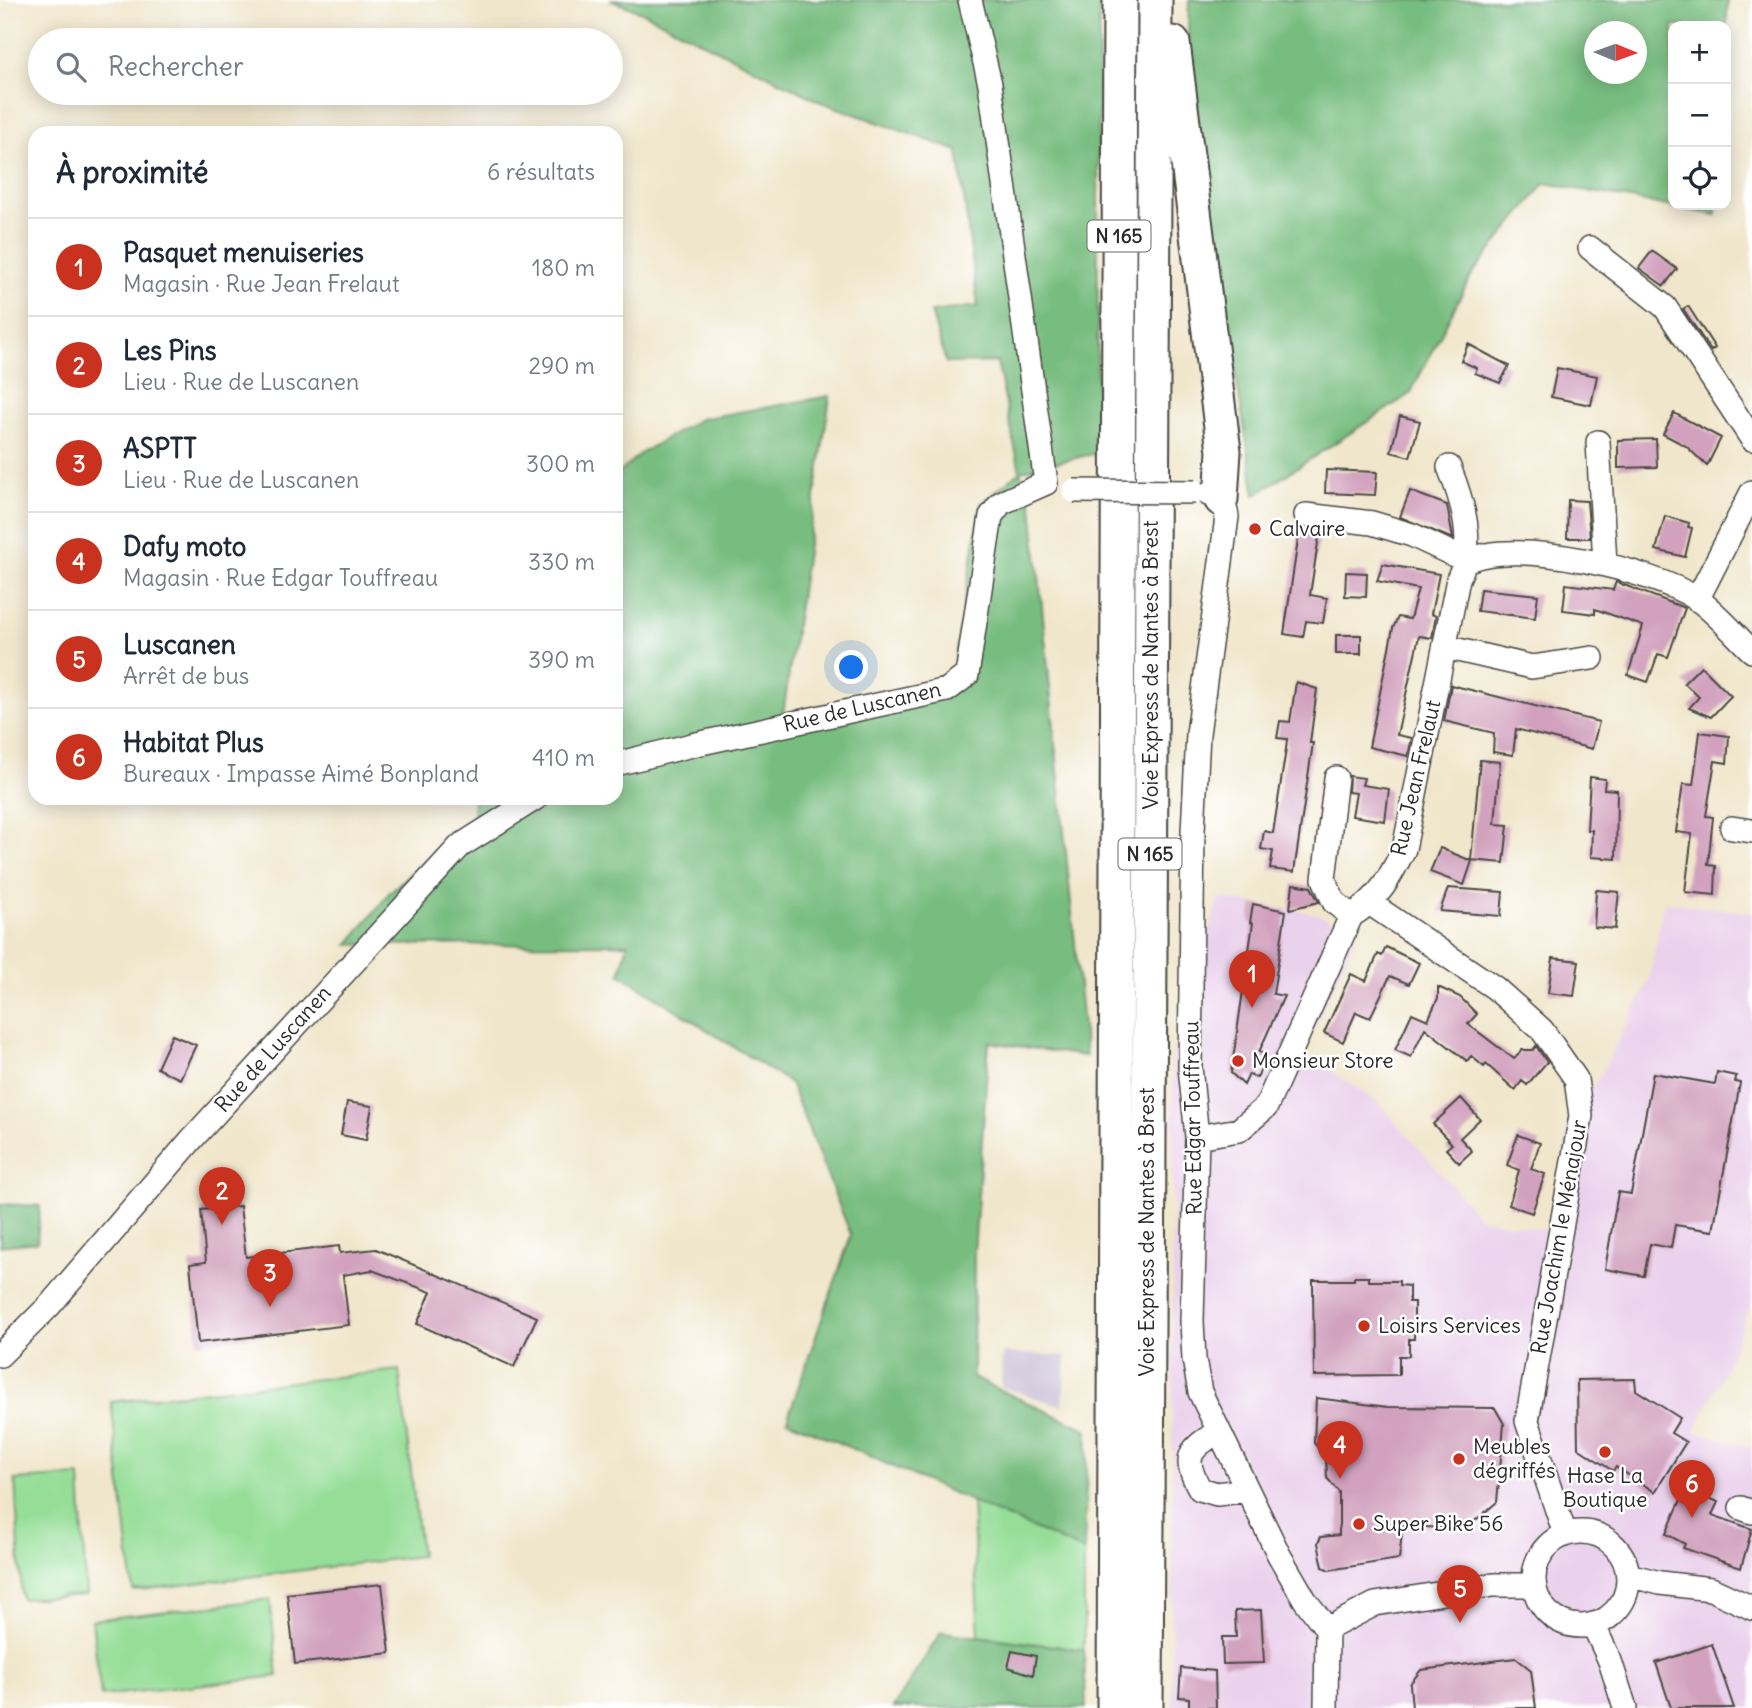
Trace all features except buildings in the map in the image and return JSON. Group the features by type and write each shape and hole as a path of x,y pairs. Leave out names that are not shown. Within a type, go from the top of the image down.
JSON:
{"highway":[{"name":"Voie Express de Nantes à Brest","path":"1114,1708 1120,0"},
{"name":"Voie Express de Nantes à Brest","path":"1146,1708 1156,0"},
{"path":"1172,0 1173,41 1224,451 1208,495"}],"street":[{"path":"970,0 990,84 1046,483 1074,491 1208,495"},
{"path":"1590,248 1665,307 1752,439"},
{"path":"1598,442 1605,563"},
{"name":"Rue Jean Frelaut","path":"1351,916 1371,904 1388,882 1404,849 1458,579 1467,561 1462,501 1449,467"},
{"name":"Rue de Luscanen","path":"623,762 947,690 967,675 992,516 1001,503 1046,483"},
{"path":"1698,600 1752,492"},
{"name":"Rue Edgar Touffreau","path":"1208,495 1226,506 1227,517 1198,734 1193,831 1190,1067 1197,1137 1192,1321 1194,1359 1200,1392 1279,1555 1327,1629"},
{"path":"1306,515 1372,523 1412,535 1467,561 1481,554 1506,552 1605,563 1666,583 1698,600 1752,651"},
{"path":"1445,647 1532,667 1592,658"},
{"path":"1197,1137 1239,1130 1266,1107 1351,916 1334,902 1324,879 1336,778"},
{"name":"Rue de Luscanen","path":"0,1355 32,1325 192,1139 460,846 525,805"},
{"name":"Rue Joachim le Ménajour","path":"1371,904 1495,988 1542,1030 1576,1079 1581,1115 1527,1421 1565,1534"},
{"path":"1219,1431 1194,1446 1189,1459 1194,1479 1200,1489 1217,1494 1247,1490"},
{"path":"1594,1533 1607,1539 1618,1549 1628,1575 1620,1606 1608,1618 1594,1624 1577,1626 1555,1618 1538,1600 1534,1585 1534,1569 1541,1554 1551,1542 1565,1534 1594,1533"},
{"path":"1628,1575 1660,1583 1711,1589 1752,1608"},
{"path":"1326,1708 1327,1629 1376,1604 1493,1585 1534,1585"},
{"path":"1594,1624 1610,1661 1625,1708"}],"shaded area":[{"path":"1219,898 1318,914 1358,932 1303,1053 1378,1102 1481,1219 1552,1231 1571,1108 1598,1080 1649,981 1664,902 1752,913 1752,1302 1723,1374 1695,1431 1752,1449 1752,1708 1172,1708 1173,1052"},
{"path":"1002,1353 1066,1356 1063,1406 1001,1387"}],"green space":[{"path":"610,0 1099,0 1097,453 1020,471 997,362 946,363 931,312 978,306 958,151 821,102 642,12"},
{"path":"1189,0 1728,0 1727,21 1668,21 1668,206 1545,183 1472,274 1410,394 1255,495 1187,69"},
{"path":"1689,210 1716,210 1716,215"},
{"path":"830,396 783,714 935,684 953,671 981,504 1020,471 1032,505 1086,1056 989,1042 974,1252 973,1378 1088,1430 1084,1551 787,1420 851,1235 790,1083 620,974 628,944 348,945 390,892 473,816 474,805 623,805 623,470 641,453 700,419"},
{"path":"0,1204 40,1206 37,1242 0,1246"},
{"path":"399,1370 421,1556 133,1591 111,1402"},
{"path":"80,1476 86,1595 22,1599 15,1480"},
{"path":"972,1502 1084,1551 1084,1650 979,1636"},
{"path":"270,1599 278,1676 101,1696 92,1620"},
{"path":"941,1632 1084,1650 1086,1708 893,1708"}],"place":[{"name":"Calvaire","path":"1255,529"},
{"name":"Pasquet menuiseries","path":"1252,1008"},
{"name":"Monsieur Store","path":"1238,1061"},
{"name":"Les Pins","path":"222,1225"},
{"name":"ASPTT","path":"270,1307"},
{"name":"Loisirs Services","path":"1364,1326"},
{"name":"Hase La Boutique","path":"1605,1452"},
{"name":"Meubles dégriffés","path":"1459,1459"},
{"name":"Dafy moto","path":"1340,1479"},
{"name":"Habitat Plus","path":"1692,1518"},
{"name":"Super Bike 56","path":"1359,1524"},
{"name":"Luscanen","path":"1460,1623"}]}
